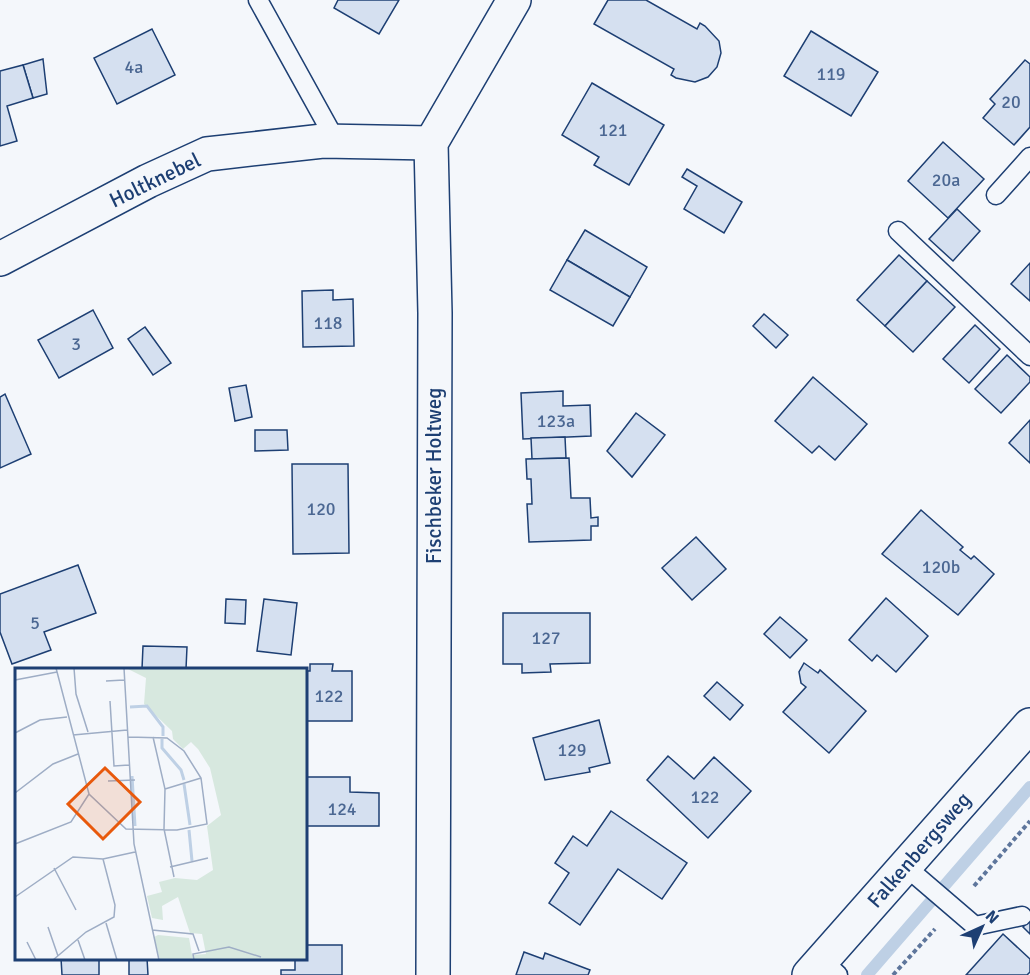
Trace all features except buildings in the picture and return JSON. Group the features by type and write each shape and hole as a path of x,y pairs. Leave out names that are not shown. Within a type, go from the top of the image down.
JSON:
{"street":[{"path":"431,143 514,0"},
{"name":"Holtknebel","path":"0,259 148,181 207,154 336,141 431,143"},
{"name":"Fischbeker Holtweg","path":"431,143 435,313 434,975"},
{"name":"Falkenbergsweg","path":"823,970 905,866 1030,724"}],"lane":[{"path":"258,0 336,141"},
{"path":"996,195 1030,157"},
{"path":"898,231 1030,356"},
{"path":"905,866 975,926 1022,916"}],"waterway":[{"path":"867,975 1030,787"}]}
